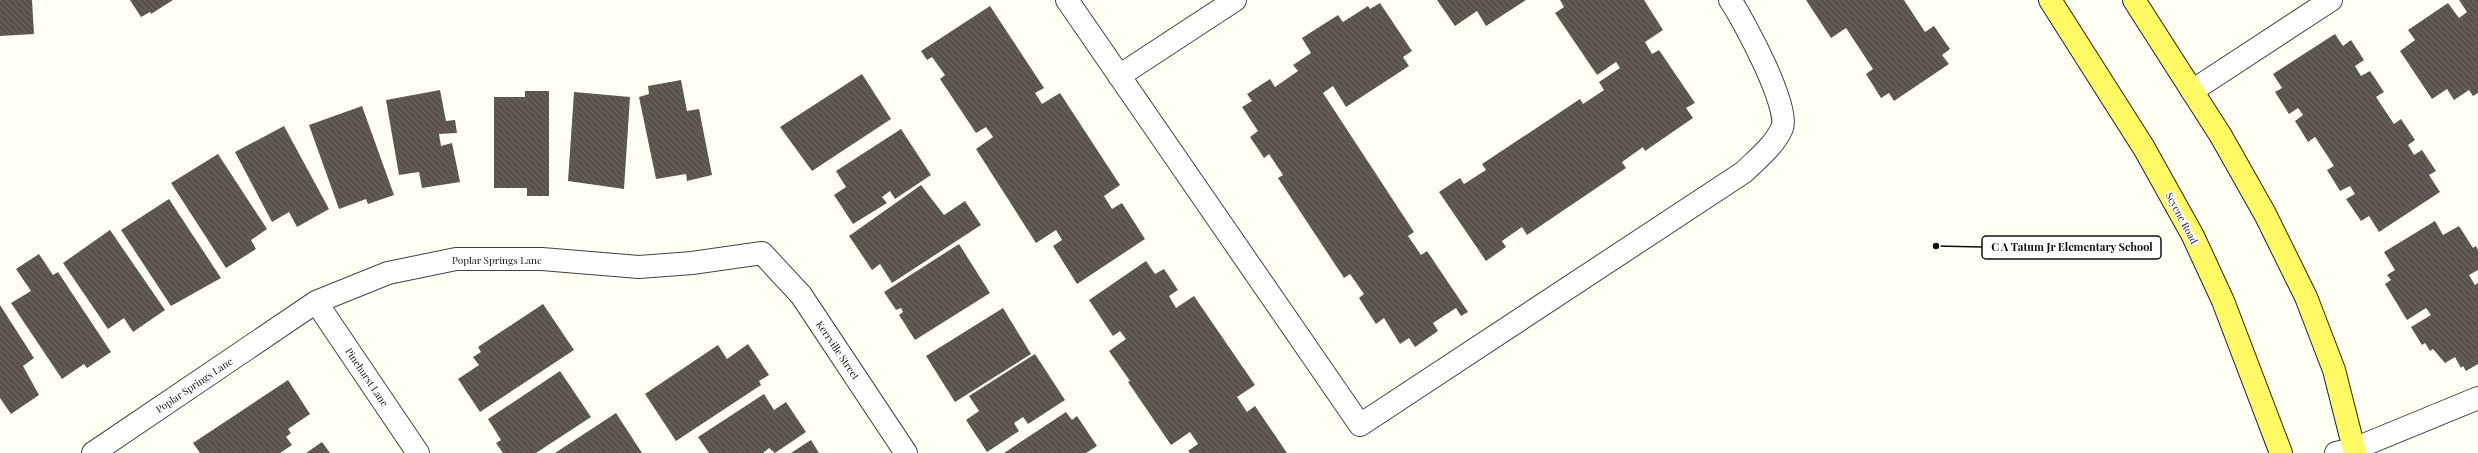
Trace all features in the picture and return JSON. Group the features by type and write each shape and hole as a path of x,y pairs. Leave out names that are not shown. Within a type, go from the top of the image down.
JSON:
{"main road":[{"name":"Scyene Road","path":"2050,0 2144,148 2193,236 2222,301 2281,453"},
{"path":"2137,1 2221,136 2265,214 2306,297 2334,370 2348,452"}],"street":[{"path":"1067,0 1360,424 1744,172 1778,137 1783,126 1778,95 1740,14 1730,0"},
{"path":"1119,76 1235,0"},
{"path":"2192,91 2331,0"},
{"name":"Poplar Springs Lane","path":"93,453 316,302 388,273 456,259 542,260 639,267 692,263 762,253"},
{"name":"Kerrville Street","path":"762,253 801,295 906,453"},
{"name":"Pinehurst Lane","path":"316,302 418,453"},
{"path":"2348,452 2478,398"}],"building":[{"path":"0,0 32,0 34,34 0,36"},
{"path":"130,0 173,0 151,14 150,12 141,17"},
{"path":"1437,0 1526,0 1486,26 1477,11 1455,26"},
{"path":"1560,0 1644,0 1663,30 1645,42 1652,54 1659,50 1695,103 1686,108 1693,118 1645,151 1643,147 1622,162 1626,168 1527,235 1522,227 1502,241 1506,247 1486,261 1439,192 1460,178 1464,184 1486,170 1482,164 1580,99 1583,104 1604,90 1599,82 1620,68 1616,62 1597,75 1555,13 1564,7"},
{"path":"1806,0 1904,0 1925,32 1934,26 1950,49 1942,55 1949,64 1894,101 1889,93 1881,98 1866,74 1873,69 1846,28 1831,38"},
{"path":"2459,0 2478,0 2478,93 2473,96 2469,90 2454,100 2447,89 2432,99 2400,51 2415,40 2408,30 2448,3 2459,18 2467,12"},
{"path":"1380,3 1412,51 1403,57 1409,66 1346,107 1333,86 1323,93 1414,232 1408,236 1421,255 1427,251 1468,312 1461,316 1456,308 1433,323 1438,331 1415,347 1409,338 1400,344 1384,318 1376,324 1359,298 1364,294 1350,274 1344,278 1278,178 1283,175 1269,154 1264,158 1250,137 1258,131 1242,107 1252,101 1247,94 1270,79 1275,87 1298,71 1293,65 1311,53 1302,38 1338,15 1343,22 1368,6 1370,9"},
{"path":"990,6 1044,88 1035,93 1042,104 1060,93 1120,185 1104,196 1112,209 1122,203 1145,239 1077,284 1053,246 1062,240 1056,230 1036,243 976,149 993,137 986,127 976,133 940,79 945,75 932,57 927,60 921,51"},
{"path":"2335,34 2343,46 2351,40 2364,60 2355,66 2361,76 2370,71 2384,92 2376,97 2394,124 2401,119 2415,140 2408,145 2414,155 2422,150 2436,171 2429,175 2440,192 2379,232 2369,216 2361,221 2346,199 2355,194 2350,186 2340,191 2327,170 2334,166 2315,137 2308,142 2295,121 2303,115 2298,108 2289,114 2275,92 2282,88 2273,74"},
{"path":"862,74 891,119 812,171 780,127"},
{"path":"681,80 687,111 699,109 712,175 687,181 686,174 656,179 639,97 649,94 648,86"},
{"path":"440,90 446,121 455,120 457,133 439,134 441,146 452,143 460,182 422,188 419,172 399,175 386,100"},
{"path":"525,91 549,91 549,196 527,196 527,188 494,188 494,97 525,97"},
{"path":"574,92 630,97 624,189 568,181"},
{"path":"362,106 394,195 368,204 366,199 339,209 309,125"},
{"path":"284,126 329,209 297,227 289,212 272,222 235,152"},
{"path":"901,129 931,175 895,199 890,191 882,197 887,203 853,224 834,195 846,187 836,171"},
{"path":"218,154 267,229 251,240 256,249 226,268 171,183"},
{"path":"921,185 944,215 965,201 981,225 892,283 880,264 872,270 849,236"},
{"path":"169,199 221,278 171,306 121,230"},
{"path":"2435,221 2443,235 2459,226 2473,248 2476,246 2478,250 2478,270 2469,275 2475,285 2478,283 2478,364 2466,371 2463,366 2461,368 2455,357 2445,363 2433,349 2430,351 2425,343 2422,345 2411,327 2431,315 2426,308 2407,320 2385,284 2391,280 2387,275 2395,270 2384,252"},
{"path":"110,230 165,310 133,332 124,318 108,329 63,263"},
{"path":"959,244 990,293 915,340 899,315 903,312 901,308 896,310 884,292"},
{"path":"39,254 53,275 58,272 111,352 87,368 84,364 62,379 11,303 31,291 16,269"},
{"path":"1146,261 1155,274 1164,269 1178,290 1169,296 1176,308 1194,296 1255,385 1237,397 1247,412 1255,406 1287,453 1190,453 1188,451 1198,444 1190,432 1171,445 1128,382 1130,381 1109,351 1126,339 1120,331 1113,336 1089,300"},
{"path":"543,304 574,350 480,412 458,379 479,365 473,357 481,352 478,347"},
{"path":"0,305 34,358 23,366 39,395 11,414 0,398"},
{"path":"1003,308 1031,354 955,402 926,356"},
{"path":"748,344 769,375 759,381 761,385 676,441 645,394 718,345 727,359"},
{"path":"1035,354 1065,400 1028,424 1023,417 1014,423 1019,431 987,452 966,420 979,411 969,396"},
{"path":"560,371 591,417 536,453 503,453 496,443 501,440 488,419"},
{"path":"288,380 310,414 288,429 291,433 286,437 292,445 280,453 200,453 193,443"},
{"path":"764,394 774,410 786,402 806,432 775,453 769,448 763,453 709,453 698,437"},
{"path":"1066,412 1072,420 1077,416 1097,446 1086,453 1004,453"},
{"path":"616,413 642,453 555,453"},
{"path":"811,440 819,453 791,453"},
{"path":"322,442 330,453 306,453"}],"place":[{"name":"C A Tatum Jr Elementary School","path":"1936,246"}]}
